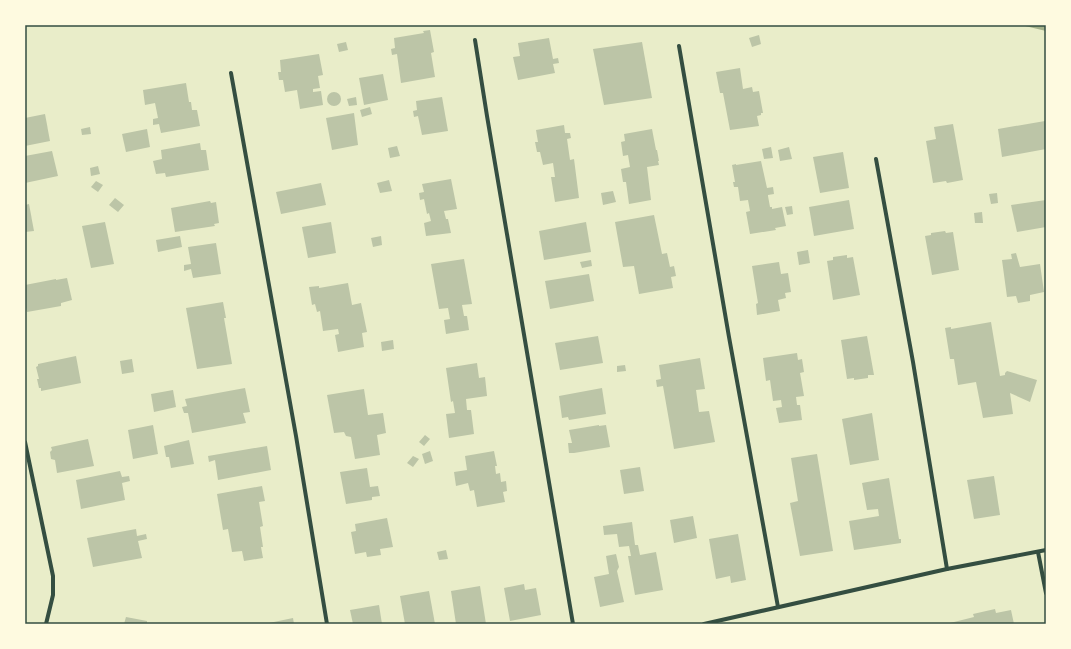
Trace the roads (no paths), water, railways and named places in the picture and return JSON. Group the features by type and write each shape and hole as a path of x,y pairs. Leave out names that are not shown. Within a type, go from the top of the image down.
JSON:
{"street":[{"path":"475,40 489,132 573,624"},
{"path":"679,46 727,329 778,607"},
{"path":"231,73 296,436 327,624"},
{"path":"876,159 914,362 947,569"},
{"path":"25,442 53,576 53,595 46,624"},
{"path":"704,624 947,569 1046,550"},
{"path":"1038,552 1046,593"}]}
